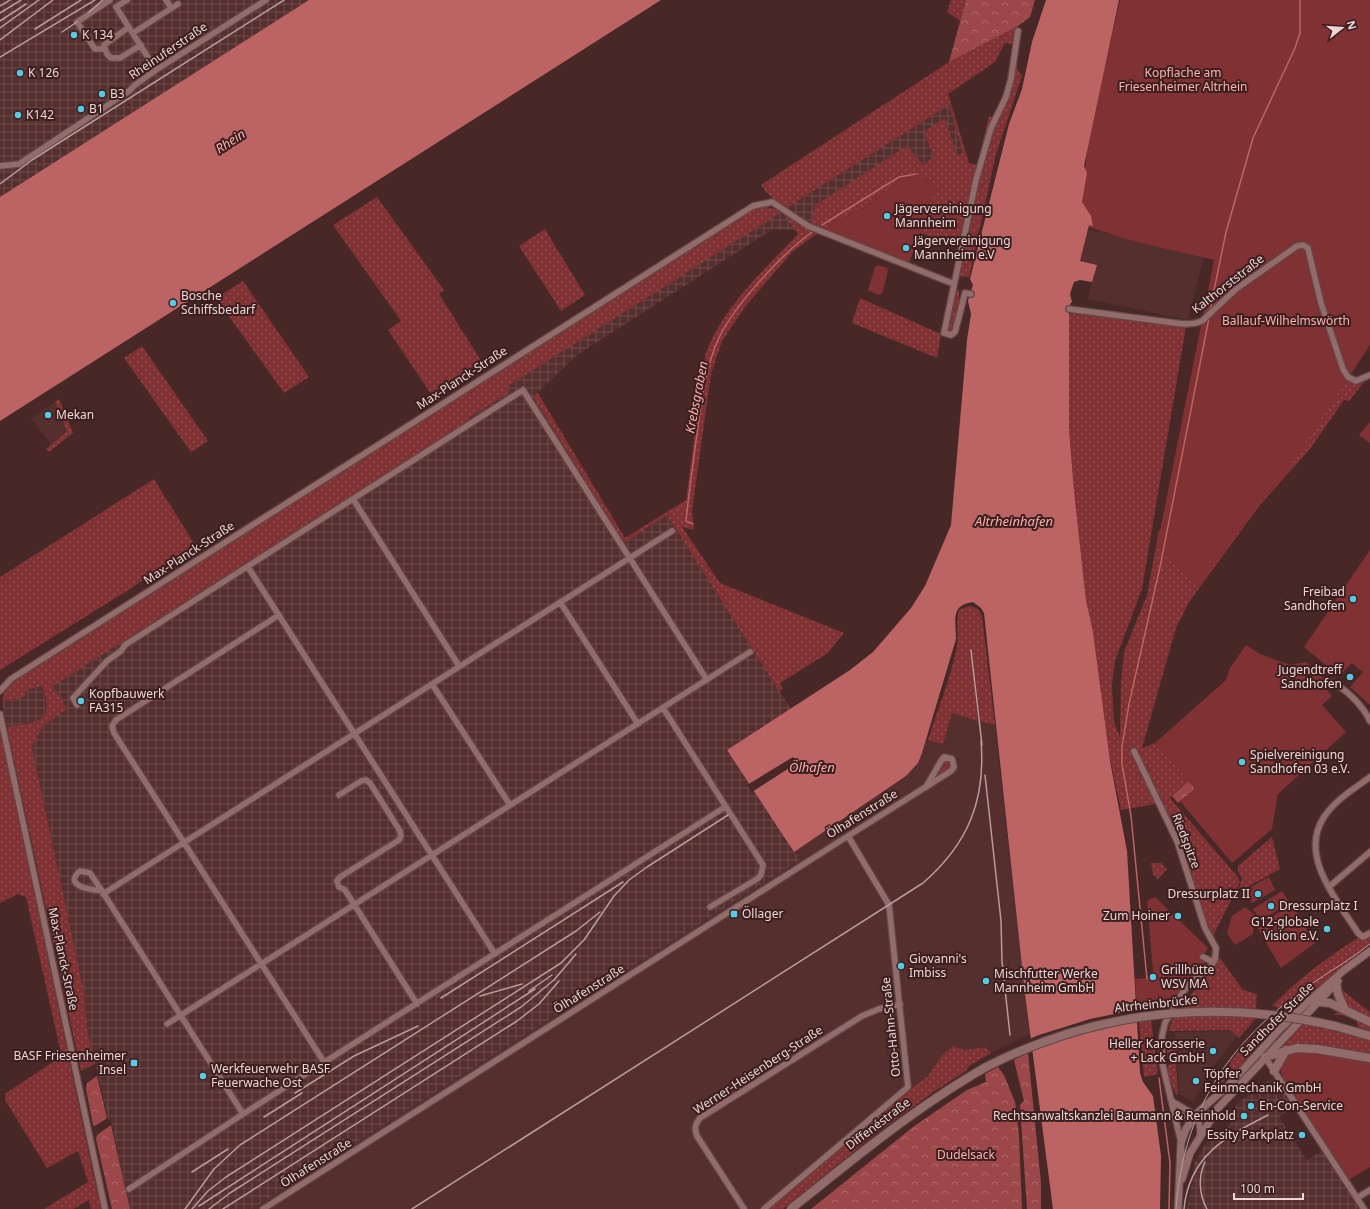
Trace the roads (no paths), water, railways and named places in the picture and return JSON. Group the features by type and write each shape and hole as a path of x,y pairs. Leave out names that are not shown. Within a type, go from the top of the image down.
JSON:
{"main road":[{"path":"1336,983 1338,994 1344,1008"},
{"path":"1309,1001 1330,1003 1344,1008 1370,1022"},
{"name":"Altrheinbrücke","path":"986,1067 1022,1050 1072,1031 1138,1016 1181,1012 1229,1011 1283,1016 1335,1026 1370,1036"},
{"path":"1262,1054 1297,1048 1317,1049 1370,1058"},
{"path":"1274,1071 1286,1050"},
{"name":"Diffenéstraße","path":"790,1209 890,1129 944,1091 986,1067"}],"street":[{"path":"105,49 95,49 77,22 111,0 156,70"},
{"path":"116,7 127,0"},
{"path":"166,0 171,8"},
{"name":"Rheinuferstraße","path":"0,166 18,164 130,92 136,85 156,70 266,0"},
{"path":"133,33 178,4"},
{"path":"129,27 108,41 104,45 105,49 111,58 116,59 124,57 141,45"},
{"path":"971,294 965,292 955,332 951,335 944,333 976,180 991,128 1006,97 1011,79 1011,68 1018,31"},
{"name":"Max-Planck-Straße","path":"0,691 10,680 22,672 753,206 761,203 772,202 808,226 954,284"},
{"name":"Kalthorststraße","path":"1069,309 1174,323 1190,324 1202,321 1236,289 1297,246 1303,245 1308,248 1321,303 1343,369 1348,377 1356,381 1362,380 1370,375"},
{"path":"77,705 73,698 107,661 122,651 125,645 523,390 707,680"},
{"path":"353,499 460,666"},
{"path":"243,1114 180,1016 102,892 90,873 80,871 76,874 75,879 77,885 81,888 102,892 184,842 672,531"},
{"path":"248,567 495,954"},
{"path":"560,602 638,724"},
{"path":"279,616 116,720 112,726 114,733 324,1062"},
{"path":"167,1024 750,652"},
{"path":"1330,682 1337,684 1360,705 1370,721"},
{"path":"432,684 510,805"},
{"path":"663,708 725,808 762,861 763,870 757,879 710,907"},
{"name":"Max-Planck-Straße","path":"0,714 105,1209"},
{"name":"Riedspitze","path":"1134,751 1177,841 1205,928 1216,948 1214,962"},
{"name":"Ölhafenstraße","path":"264,1209 848,836 926,787 951,771 954,767 952,759 944,757 926,787"},
{"path":"1370,777 1332,807 1318,827 1315,845 1316,857 1320,870 1358,933 1363,937 1370,933"},
{"path":"339,795 361,781 366,780 370,783 401,836 399,840 347,872 337,881 339,887 345,890 417,1004"},
{"path":"129,1188 324,1062 725,808"},
{"name":"Otto-Hahn-Straße","path":"764,1209 908,1087 889,905 848,836"},
{"path":"1330,886 1370,852"},
{"name":"Sandhofer Straße","path":"1178,1206 1185,1165 1200,1134 1215,1112 1262,1054 1309,1001 1342,971 1370,951"},
{"path":"1181,1142 1162,1062 1162,1036 1165,1022 1188,985 1214,962 1203,957"},
{"name":"Sandhofer Straße","path":"1178,1206 1181,1142 1195,1118 1319,1001 1356,962"},
{"name":"Werner-Heisenberg-Straße","path":"744,1209 695,1130 696,1124 700,1118 862,1016 879,1009 900,1004"},
{"path":"1262,1054 1364,1209"},
{"path":"1172,1101 1195,1118 1200,1134"},
{"path":"1175,1112 1195,1118 1215,1112"},
{"path":"1357,1198 1370,1190"}],"water":[{"name":"Rhein","path":"309,0 661,0 0,421 0,197"},
{"name":"Altrheinhafen","path":"1046,0 1119,0 1084,166 1087,173 1082,202 1091,216 1093,226 1089,225 1080,261 1097,265 1092,282 1080,280 1074,282 1070,294 1072,302 1070,304 1069,314 1069,429 1086,600 1093,632 1110,761 1127,851 1140,1073 1143,1082 1153,1096 1161,1156 1160,1209 1053,1209 1025,994 984,613 981,608 973,602 966,604 958,610 955,620 956,639 918,763 906,776 794,852 727,750 850,670 873,652 911,608 925,586 951,525 967,340 971,314 968,301 973,285 970,279 1009,124 1022,89 1032,42"}],"waterway":[{"path":"1210,310 1226,232 1253,138 1295,48 1300,33 1300,0"},
{"name":"Krebsgraben","path":"822,225 899,177 916,174"},
{"name":"Krebsgraben","path":"693,524 686,521 700,411 709,364 717,342 734,313 759,282 773,267 812,232"},
{"path":"1147,979 1131,816 1122,764 1122,747 1129,704 1160,567 1209,318"},
{"path":"1159,1078 1170,1163 1169,1209"}],"tram line":[{"path":"1176,1209 1180,1174 1188,1141 1200,1110 1214,1082 1233,1056 1254,1032 1279,1009 1307,987 1370,944"}],"railway":[{"path":"0,6 10,0"},
{"path":"0,13 21,0"},
{"path":"0,28 39,0"},
{"path":"0,40 53,0"},
{"path":"35,29 81,0"},
{"path":"0,57 95,0"},
{"path":"89,12 103,0"},
{"path":"0,184 32,160 284,0"},
{"path":"0,21 26,4"},
{"path":"62,32 77,22"},
{"path":"971,650 982,745"},
{"path":"412,1209 923,883 952,853 971,820 977,802 980,783 982,762 981,741"},
{"path":"985,775 1001,921 1002,961 1010,1035"},
{"path":"192,1209 208,1191 226,1177 561,963 584,940 614,896 629,880 728,815"},
{"path":"441,998 623,882"},
{"path":"185,1209 214,1169 240,1145 576,931 600,912"},
{"path":"209,1209 230,1193 521,1007 554,980 576,954"},
{"path":"529,991 552,975"},
{"path":"223,1209 517,1021 539,1004 559,981"},
{"path":"480,996 522,984"},
{"path":"199,1206 535,989"},
{"path":"295,1093 354,1056 418,1026"},
{"path":"264,1117 302,1093"},
{"path":"1184,1209 1187,1191 1193,1175 1201,1162 1224,1140 1268,1115"},
{"path":"192,1172 228,1149"},
{"path":"1205,1162 1201,1173 1200,1186 1202,1198 1207,1209"}],"place":[{"name":"K 134","path":"74,35"},
{"name":"K 126","path":"20,73"},
{"name":"B3","path":"102,94"},
{"name":"B1","path":"81,109"},
{"name":"K142","path":"18,115"},
{"name":"Jägervereinigung Mannheim","path":"887,216"},
{"name":"Jägervereinigung Mannheim e.V","path":"906,248"},
{"name":"Bosche Schiffsbedarf","path":"173,303"},
{"name":"Mekan","path":"48,415"},
{"name":"Freibad Sandhofen","path":"1353,599"},
{"name":"Jugendtreff Sandhofen","path":"1350,677"},
{"name":"Kopfbauwerk FA315","path":"81,701"},
{"name":"Spielvereinigung Sandhofen 03 e.V.","path":"1242,762"},
{"name":"Dressurplatz II","path":"1258,894"},
{"name":"Dressurplatz I","path":"1271,906"},
{"name":"Öllager","path":"734,914"},
{"name":"Zum Hoiner","path":"1178,916"},
{"name":"G12-globale Vision e.V.","path":"1327,929"},
{"name":"Giovanni's Imbiss","path":"901,966"},
{"name":"Grillhütte WSV MA","path":"1153,977"},
{"name":"Mischfutter Werke Mannheim GmbH","path":"986,981"},
{"name":"Heller Karosserie + Lack GmbH","path":"1213,1051"},
{"name":"BASF Friesenheimer Insel","path":"134,1063"},
{"name":"Werkfeuerwehr BASF Feuerwache Ost","path":"203,1076"},
{"name":"Töpfer Feinmechanik GmbH","path":"1196,1081"},
{"name":"En-Con-Service","path":"1251,1106"},
{"name":"Rechtsanwaltskanzlei Baumann & Reinhold","path":"1244,1116"},
{"name":"Essity Parkplatz","path":"1302,1135"}],"park label":[{"name":"Kopflache am Friesenheimer Altrhein","path":"1183,80"},
{"name":"Ballauf-Wilhelmswörth","path":"1286,321"},
{"name":"Dudelsack","path":"966,1155"}],"water label":[{"name":"Ölhafen","path":"812,767"}]}
